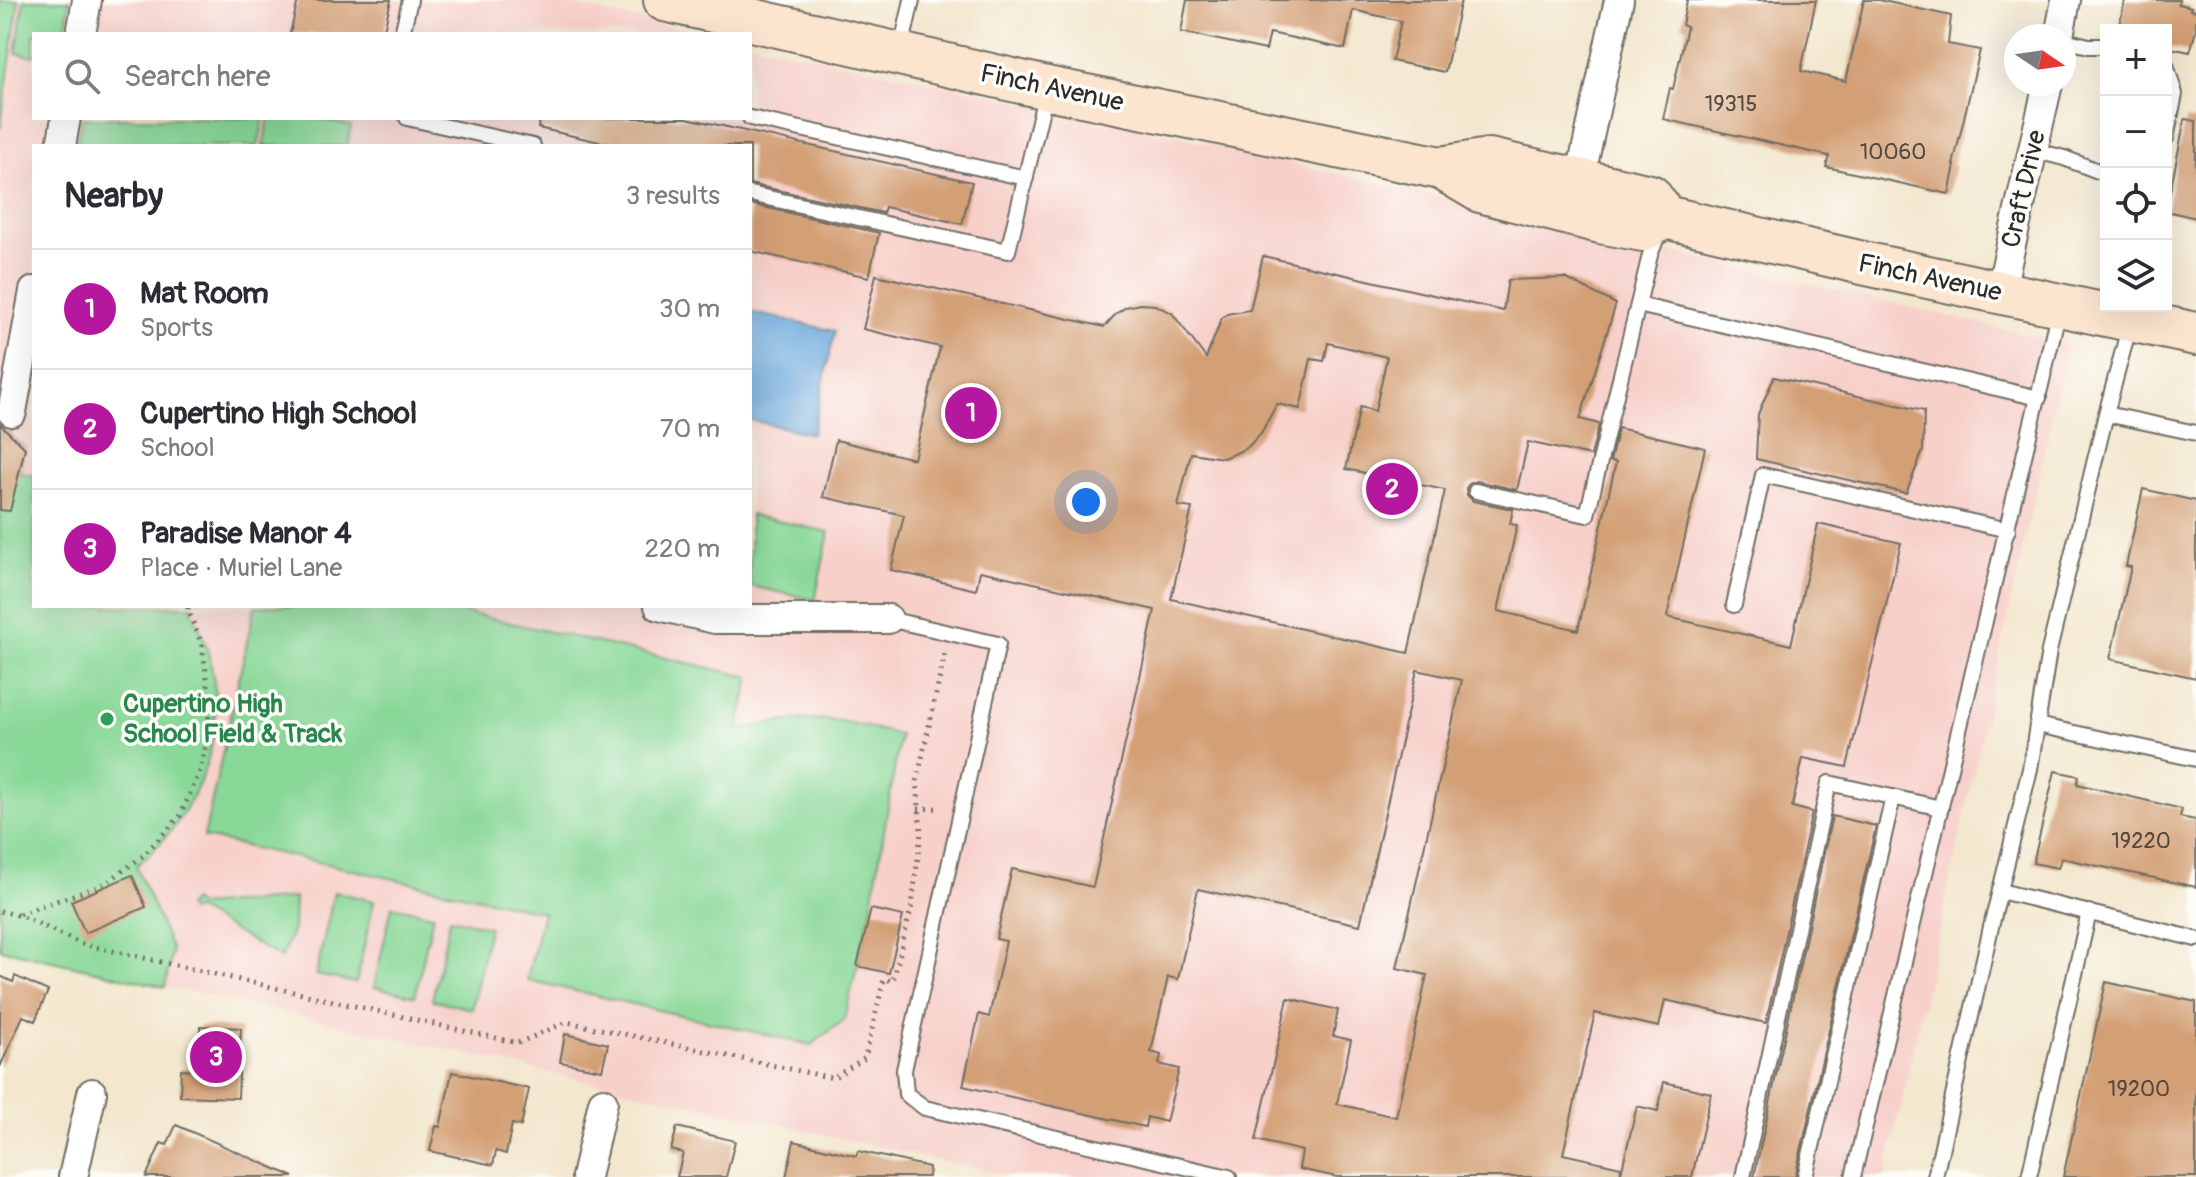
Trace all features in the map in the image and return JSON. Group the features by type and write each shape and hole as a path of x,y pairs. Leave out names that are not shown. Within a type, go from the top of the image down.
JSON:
{"street":[{"path":"81,32 87,0"},
{"name":"Finch Avenue","path":"665,0 1047,88 1441,168 1480,191 1576,197 1650,196 1665,217 2196,334"},
{"path":"1576,197 1619,0"},
{"path":"2061,24 2066,0"},
{"name":"Craft Drive","path":"2000,293 2045,96"},
{"path":"61,144 66,120"},
{"path":"15,413 32,304"},
{"path":"668,608 715,619 888,619"},
{"path":"73,1177 92,1093"},
{"path":"586,1177 603,1102"}],"lane":[{"path":"402,32 410,0"},
{"path":"900,53 912,0"},
{"path":"2076,43 2100,46"},
{"path":"2172,84 2175,94 2172,109"},
{"path":"752,194 1008,251 1047,88"},
{"path":"752,118 1026,178"},
{"path":"416,120 524,144"},
{"path":"2033,150 2100,172"},
{"path":"1476,491 1587,515 1650,255 1665,217"},
{"path":"1638,305 2039,398"},
{"path":"1853,1177 2060,305"},
{"path":"1935,1177 2030,769 2049,651 2131,320"},
{"path":"2106,414 2196,433"},
{"path":"1734,605 1763,475 2008,530"},
{"path":"888,619 998,644 904,1070 906,1094 925,1108 1229,1177"},
{"path":"2037,725 2196,759"},
{"path":"1743,1177 1829,783 1941,808"},
{"path":"1805,1177 1893,797"},
{"path":"2000,891 2196,939"},
{"path":"2029,1177 2089,912"}],"path":[{"path":"17,915 105,884 143,856 180,816 199,774 209,732 208,686 202,645 188,608"},
{"path":"0,911 17,915 82,944 518,1043 567,1022 833,1078 865,1058 884,979 893,981 912,905 921,833 917,781 949,633"}],"shaded area":[{"path":"0,0 547,0 699,32 32,32 32,120 752,120 752,43 1064,110 2068,344 1885,1177 1013,1177 0,949"}],"green space":[{"path":"0,0 19,0 0,129"},
{"path":"24,0 70,0 65,32 32,32 32,56 16,53"},
{"path":"82,120 264,120 258,144 76,144"},
{"path":"269,120 324,120 351,126 347,144 263,144"},
{"name":"Cupertino High School Field & Track","path":"0,426 13,428 11,435 25,448 19,472 32,475 32,608 193,608 214,680 215,715 210,749 200,781 184,812 163,840 136,866 172,950 165,987 0,949"},
{"path":"752,515 829,532 815,600 752,586"},
{"path":"255,608 445,608 750,677 738,730 813,719 900,735 871,909 844,1020 811,1045 527,980 543,912 204,837"},
{"path":"334,892 374,901 356,983 316,975"},
{"path":"294,898 293,929 281,958 197,910 190,911 187,906 192,901 198,906"},
{"path":"392,906 433,915 415,996 374,987"},
{"path":"450,918 489,927 472,1009 432,1000"}],"water":[{"path":"752,312 835,331 812,434 752,420"}],"building":[{"path":"298,0 391,0 383,32 290,32"},
{"path":"1187,0 1461,0 1445,72 1392,61 1401,21 1353,10 1345,49 1270,33 1266,50 1181,32"},
{"path":"1687,0 1816,0 1801,71 1846,81 1864,0 1879,0 1951,16 1948,44 1980,50 1949,194 1826,167 1829,156 1663,119 1687,27 1682,25"},
{"path":"2125,0 2179,0 2178,4 2196,11 2196,30 2190,52 2172,48 2172,24 2119,24"},
{"path":"2185,119 2196,121 2196,218 2172,212 2172,182"},
{"path":"539,120 696,120 972,182 962,224 885,207 883,213 752,184 752,144 608,144 538,128"},
{"path":"752,204 879,233 869,277 752,251"},
{"path":"1263,256 1503,311 1508,280 1565,278 1616,304 1580,419 1599,424 1591,456 1528,442 1517,490 1477,481 1466,488 1467,495 1473,501 1513,509 1510,524 1517,525 1498,611 1578,630 1616,462 1610,461 1618,428 1705,448 1667,617 1791,645 1818,524 1901,543 1847,767 1803,758 1792,807 1812,812 1766,1023 1665,1000 1659,1027 1595,1013 1563,1154 1621,1167 1620,1177 1337,1177 1299,1169 1302,1151 1256,1140 1288,998 1338,1010 1333,1036 1351,1040 1337,1104 1396,1117 1427,975 1397,968 1462,680 1417,670 1360,925 1198,889 1178,979 1168,977 1151,1052 1161,1055 1159,1064 1179,1069 1166,1122 1147,1117 1145,1127 963,1086 979,1014 989,1017 1006,941 996,939 1012,869 1093,887 1155,610 980,571 976,590 891,570 904,515 823,497 836,440 914,459 940,347 863,329 876,275 1104,327 1126,307 1155,305 1172,313 1206,358 1222,318 1227,314 1250,310","holes":["1328,343 1387,357 1375,411 1360,407 1346,469 1445,490 1408,653 1171,599 1192,508 1178,506 1191,453 1223,458 1234,454 1248,447 1261,433 1277,404 1300,409 1311,359 1324,361"]},
{"path":"1774,377 1924,411 1923,451 1906,493 1756,459 1758,414"},
{"path":"0,424 25,448 10,511 0,510"},
{"path":"2143,489 2196,501 2196,678 2110,659 2131,567 2126,566"},
{"path":"2055,771 2079,776 2077,784 2182,809 2180,817 2196,820 2196,887 2061,858 2058,868 2033,863"},
{"path":"1832,816 1876,826 1795,1177 1754,1177"},
{"path":"132,875 146,907 85,933 71,901"},
{"path":"871,909 903,916 889,973 857,966"},
{"path":"0,976 13,982 15,976 48,991 35,1021 23,1016 0,1067"},
{"path":"2106,982 2196,1002 2196,1177 2063,1177"},
{"path":"200,1026 241,1028 238,1098 180,1096 181,1069 193,1070 194,1044 200,1044"},
{"path":"565,1034 608,1044 602,1070 560,1062"},
{"path":"452,1072 529,1089 521,1126 512,1124 506,1154 496,1151 493,1165 430,1151 436,1126 440,1127"},
{"path":"1664,1082 1711,1093 1692,1177 1620,1177 1637,1106 1658,1111"},
{"path":"176,1125 294,1177 146,1177 161,1143 167,1145"},
{"path":"677,1127 735,1141 726,1177 677,1177 683,1153 671,1150"},
{"path":"794,1141 856,1156 858,1151 929,1167 928,1177 786,1177"}],"place":[{"name":"Mat Room","path":"971,413"},
{"name":"Cupertino High School","path":"1392,489"},
{"name":"Cupertino High School Field & Track","path":"107,719"},
{"name":"Paradise Manor 4","path":"216,1057"}]}
